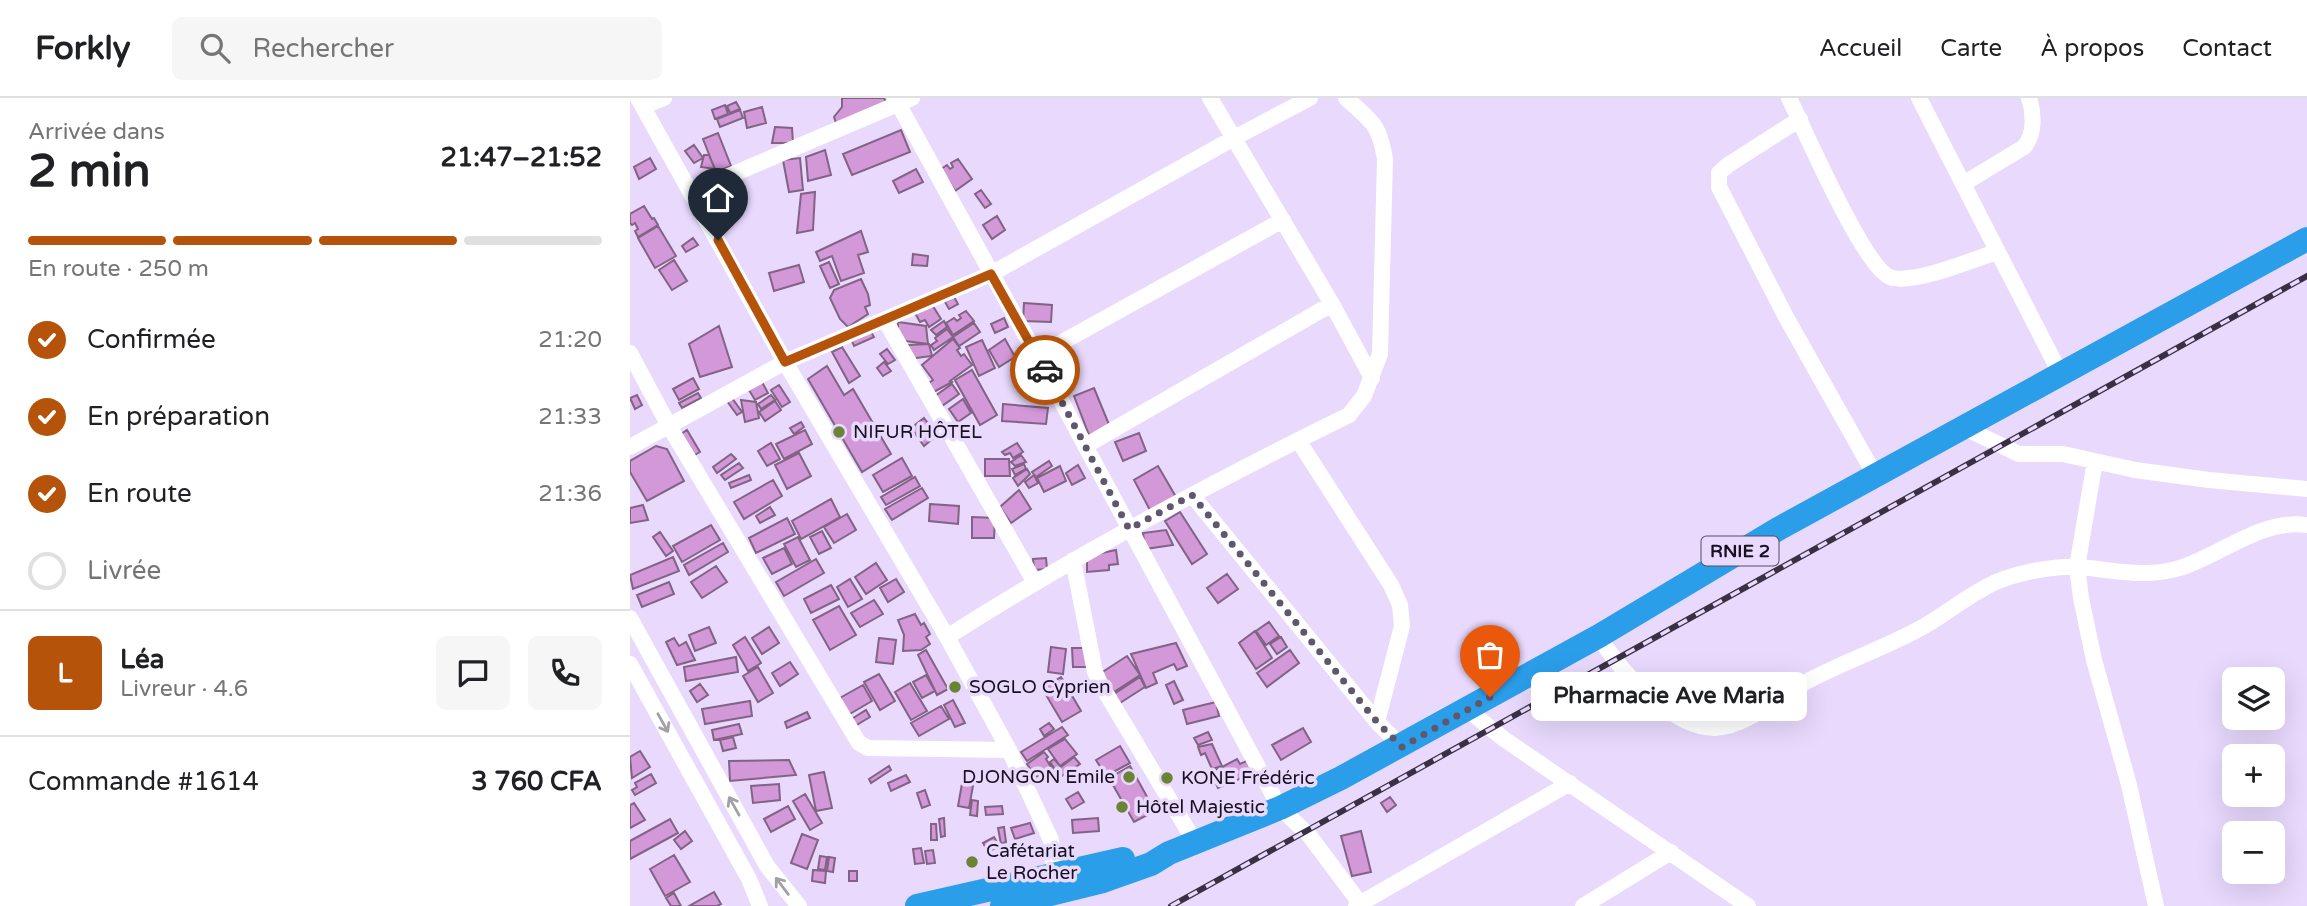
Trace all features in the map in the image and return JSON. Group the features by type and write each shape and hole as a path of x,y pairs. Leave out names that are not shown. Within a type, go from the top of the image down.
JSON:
{"highway":[{"name":"RNIE 2","path":"918,906 1055,874 1169,853 1280,808 1402,747 1599,636 1778,529 2307,239"},
{"name":"RNIE 2","path":"1002,906 1103,881 1152,864 1169,853"}],"street":[{"path":"664,98 641,102 785,362 947,637 1009,750 1051,840 1055,874"},
{"path":"1210,98 1332,303 1372,378"},
{"path":"630,447 785,362 991,274 1310,98"},
{"path":"947,637 1034,581 1192,495 1349,415 1364,396 1380,354 1385,159 1381,136 1373,122 1346,98"},
{"path":"1789,98 1854,233 1879,270 1889,278 1909,279 1997,252"},
{"path":"1919,98 2061,375"},
{"path":"1964,184 2028,142 2032,117 2029,98"},
{"path":"691,192 902,100 991,274 1280,808 1308,835 1360,905 1570,783"},
{"path":"1800,119 1728,165 1719,173 1719,187 1786,317 1875,475"},
{"path":"1037,356 1283,220"},
{"path":"1085,446 1332,303"},
{"path":"885,320 1034,581"},
{"path":"630,353 669,426 859,743 868,748 1009,750"},
{"path":"1962,427 2019,454 2063,454 2135,470 2307,489"},
{"path":"1298,440 1391,585 1400,605 1402,626 1377,722"},
{"path":"2095,461 2077,567 2081,598 2094,660 2129,785 2156,906"},
{"path":"1192,495 1377,722 1402,747"},
{"path":"1599,636 1623,671 1661,705 1699,726 1716,728 1735,723 1823,673 1917,631 1995,582 2019,574 2077,567 2156,573 2184,567 2237,540 2263,531 2284,525 2307,525"},
{"path":"1073,560 1100,683 1196,844"},
{"path":"630,618 767,866 799,906"},
{"path":"630,664 749,880 760,906"},
{"path":"1468,710 1504,739 1748,906"},
{"path":"1583,906 1671,852"}],"building":[{"path":"842,98 884,98 887,104 836,123 834,117 842,107"},
{"path":"736,102 740,109 730,113 727,106"},
{"path":"725,105 728,114 715,119 712,110"},
{"path":"762,107 766,123 747,128 744,112"},
{"path":"740,110 743,118 720,127 717,119"},
{"path":"775,127 792,128 793,143 772,143"},
{"path":"901,130 910,152 852,175 843,154"},
{"path":"718,133 731,166 716,172 703,139"},
{"path":"694,145 703,158 694,163 685,151"},
{"path":"825,150 831,175 808,181 806,157"},
{"path":"704,155 709,155 715,169 701,167"},
{"path":"650,158 656,169 639,179 634,167"},
{"path":"800,158 803,190 789,192 783,160"},
{"path":"958,159 972,179 955,191 941,169 947,165 950,169 953,167 951,163"},
{"path":"916,169 923,182 899,193 893,181"},
{"path":"981,190 991,204 985,208 975,194"},
{"path":"815,192 813,230 797,233 801,194"},
{"path":"644,206 658,225 638,237 635,223 630,223 630,214"},
{"path":"997,216 1005,230 992,239 983,225"},
{"path":"658,226 676,256 655,268 638,238"},
{"path":"861,231 868,252 858,255 864,273 841,281 832,256 820,261 816,252"},
{"path":"693,238 698,245 686,252 682,246"},
{"path":"913,254 928,256 927,266 912,265"},
{"path":"674,260 687,281 672,290 659,270"},
{"path":"829,262 839,284 830,288 820,266"},
{"path":"799,265 804,282 774,291 769,273"},
{"path":"861,279 868,294 870,305 865,307 868,314 848,327 840,319 830,298 834,290"},
{"path":"954,297 958,304 949,309 945,302"},
{"path":"931,303 941,319 929,327 925,320 920,322 915,313"},
{"path":"1024,303 1052,305 1051,322 1023,321"},
{"path":"966,311 974,321 953,335 946,323 954,318 957,321 961,318 959,315"},
{"path":"1004,318 1008,327 995,333 991,324"},
{"path":"944,321 947,327 936,335 931,330"},
{"path":"898,322 926,326 928,344 898,340"},
{"path":"974,323 980,332 959,346 953,337"},
{"path":"719,326 732,367 700,377 689,344"},
{"path":"947,329 953,337 934,350 931,345 937,341 935,338"},
{"path":"871,332 874,337 854,346 852,341"},
{"path":"953,339 960,348 957,350 961,356 964,354 972,365 950,381 952,382 932,393 926,385 933,380 922,365"},
{"path":"1005,339 1015,357 999,367 989,350"},
{"path":"982,340 995,368 979,376 966,347"},
{"path":"929,344 932,356 908,359 908,345"},
{"path":"842,347 860,376 849,383 832,352"},
{"path":"887,349 895,360 888,364 880,354"},
{"path":"884,362 891,371 883,376 877,368"},
{"path":"827,366 844,395 853,389 891,454 862,472 808,379"},
{"path":"972,370 997,415 980,425 955,380"},
{"path":"693,378 699,389 679,400 673,389"},
{"path":"762,382 768,393 755,400 749,390"},
{"path":"952,384 959,394 942,406 935,396"},
{"path":"779,385 790,402 782,407 771,390"},
{"path":"1094,388 1110,427 1089,435 1074,396"},
{"path":"698,393 701,398 682,408 679,403"},
{"path":"637,395 642,405 635,409 630,398"},
{"path":"771,395 775,400 761,409 758,404"},
{"path":"732,398 742,412 737,415 727,401"},
{"path":"963,399 971,413 958,422 949,409"},
{"path":"741,400 756,402 759,418 745,422"},
{"path":"775,401 781,410 765,421 759,412"},
{"path":"1003,404 1048,408 1046,424 1002,421"},
{"path":"924,418 937,435 924,446 911,428"},
{"path":"801,422 804,427 794,434 790,428"},
{"path":"687,430 700,452 693,456 681,434"},
{"path":"805,430 812,444 784,459 776,444"},
{"path":"1139,433 1146,451 1123,461 1115,442"},
{"path":"771,443 780,459 767,466 758,451"},
{"path":"1017,443 1023,452 1013,458 1010,453 1005,455 1002,452"},
{"path":"656,446 667,449 684,481 647,501 630,472 630,461"},
{"path":"799,453 811,476 787,489 775,465"},
{"path":"731,454 736,459 717,473 713,467"},
{"path":"1021,455 1026,462 1015,466 1011,462"},
{"path":"902,458 912,476 883,492 873,475"},
{"path":"985,459 1009,459 1010,476 985,476"},
{"path":"1049,461 1052,466 1036,477 1032,472"},
{"path":"739,463 743,468 725,480 721,475"},
{"path":"1024,464 1026,469 1015,475 1012,469"},
{"path":"1078,465 1085,478 1072,485 1066,473"},
{"path":"1060,466 1066,481 1044,492 1037,478"},
{"path":"1158,466 1176,497 1151,512 1134,480"},
{"path":"1027,469 1030,474 1018,486 1013,478"},
{"path":"749,475 751,480 731,488 729,483"},
{"path":"1034,475 1038,483 1029,488 1025,482"},
{"path":"915,477 920,486 886,505 881,497"},
{"path":"773,480 782,496 744,519 734,502"},
{"path":"922,488 928,498 892,520 885,509"},
{"path":"1019,490 1031,509 1011,523 1000,507"},
{"path":"831,499 840,517 801,539 792,521"},
{"path":"930,504 959,506 958,524 929,521"},
{"path":"643,505 648,520 630,523 630,508"},
{"path":"770,507 775,515 760,523 756,516"},
{"path":"1180,512 1207,554 1192,564 1165,521"},
{"path":"847,514 856,530 834,543 824,527"},
{"path":"972,517 995,518 994,538 972,538"},
{"path":"787,518 795,534 756,553 749,538"},
{"path":"711,525 720,540 682,562 673,546"},
{"path":"1166,530 1173,545 1145,549 1143,533"},
{"path":"822,531 831,548 819,554 810,537"},
{"path":"660,532 673,551 666,556 653,537"},
{"path":"798,537 810,560 796,567 784,544"},
{"path":"723,543 728,552 689,575 684,565"},
{"path":"784,548 792,564 772,574 763,558"},
{"path":"1116,550 1118,564 1109,565 1109,570 1087,572 1087,556"},
{"path":"673,557 679,571 633,589 630,575"},
{"path":"1046,558 1047,569 1034,570 1033,559"},
{"path":"816,559 824,573 784,596 776,582"},
{"path":"876,563 887,580 866,594 855,577"},
{"path":"716,566 727,582 702,598 691,582"},
{"path":"1227,574 1238,589 1218,603 1207,588"},
{"path":"850,579 862,599 848,607 837,587"},
{"path":"896,579 904,592 888,602 880,588"},
{"path":"669,582 674,594 642,607 637,595"},
{"path":"831,585 839,599 811,613 804,599"},
{"path":"874,600 883,614 860,627 851,613"},
{"path":"839,606 856,635 830,650 813,620"},
{"path":"915,614 930,634 926,637 930,644 921,650 903,651 904,635 898,620"},
{"path":"1269,622 1279,636 1266,645 1256,631"},
{"path":"709,627 716,643 695,651 689,635"},
{"path":"769,627 779,643 762,654 752,638"},
{"path":"1255,631 1272,658 1256,669 1239,643"},
{"path":"745,637 761,663 748,671 733,645"},
{"path":"1281,637 1287,647 1277,654 1270,644"},
{"path":"674,638 679,646 686,642 695,660 677,665 666,642"},
{"path":"879,638 896,640 893,664 876,662"},
{"path":"1176,643 1187,666 1177,670 1174,664 1153,673 1157,683 1146,688 1131,654"},
{"path":"1051,647 1066,649 1063,674 1048,672"},
{"path":"1072,648 1087,648 1088,667 1073,667"},
{"path":"926,650 948,689 937,695 918,655"},
{"path":"1290,650 1299,663 1267,687 1257,673"},
{"path":"1127,656 1140,675 1114,692 1101,673"},
{"path":"736,657 738,672 686,681 684,667"},
{"path":"790,662 798,674 780,686 772,673"},
{"path":"758,667 773,693 758,702 743,676"},
{"path":"879,674 895,701 880,710 864,682"},
{"path":"926,675 935,691 922,698 913,682"},
{"path":"1061,677 1081,711 1062,722 1042,688"},
{"path":"1140,677 1145,687 1120,703 1114,694"},
{"path":"1174,681 1183,700 1174,704 1166,685"},
{"path":"910,683 927,711 911,720 895,692"},
{"path":"700,684 708,695 697,702 690,691"},
{"path":"863,685 872,701 848,715 838,699"},
{"path":"953,700 965,723 955,727 944,705"},
{"path":"750,701 752,716 705,724 702,709"},
{"path":"1216,702 1219,716 1187,724 1183,710"},
{"path":"941,706 949,719 919,736 911,723"},
{"path":"866,710 870,717 855,726 850,720"},
{"path":"807,712 810,718 787,728 785,722"},
{"path":"1049,723 1054,729 1044,736 1040,729"},
{"path":"739,724 742,734 714,740 712,730"},
{"path":"1062,727 1068,735 1027,761 1021,752"},
{"path":"1303,728 1311,742 1281,760 1272,745"},
{"path":"1208,732 1212,740 1198,745 1194,738"},
{"path":"733,737 736,748 723,751 720,740"},
{"path":"1065,739 1077,754 1060,766 1048,749"},
{"path":"1212,744 1222,766 1212,769 1205,753 1201,755 1198,747"},
{"path":"1120,746 1130,763 1106,776 1096,760"},
{"path":"640,751 650,767 632,778 630,757"},
{"path":"1044,752 1056,775 1046,782 1040,774 1036,777 1027,764"},
{"path":"1074,757 1080,764 1060,777 1050,762 1054,759 1061,767"},
{"path":"1237,759 1240,764 1249,760 1256,772 1218,788 1211,773"},
{"path":"789,760 796,775 730,781 729,761"},
{"path":"889,766 891,770 871,783 869,779"},
{"path":"1130,766 1155,811 1134,822 1109,778"},
{"path":"824,772 832,808 816,811 809,775"},
{"path":"651,774 656,783 635,795 632,790 637,787 635,783"},
{"path":"906,775 910,782 891,791 888,783"},
{"path":"963,778 974,780 969,808 958,806"},
{"path":"779,784 780,800 753,803 751,786"},
{"path":"925,790 930,805 922,808 917,793"},
{"path":"1078,792 1084,802 1072,809 1066,799"},
{"path":"805,794 822,823 810,830 793,801"},
{"path":"1390,797 1396,805 1387,812 1381,803"},
{"path":"972,800 978,801 977,816 970,815"},
{"path":"634,803 645,820 630,828 630,805"},
{"path":"788,806 795,819 771,832 764,819"},
{"path":"1002,806 1003,814 986,815 985,807"},
{"path":"944,818 945,836 941,837 939,819"},
{"path":"1098,818 1099,831 1073,833 1072,820"},
{"path":"670,819 678,833 630,859 630,841"},
{"path":"1030,823 1034,833 1015,839 1011,828"},
{"path":"931,824 936,824 937,840 931,840"},
{"path":"1004,827 1006,842 1001,844 998,828"},
{"path":"685,831 692,841 681,849 674,840"},
{"path":"1361,831 1371,872 1352,876 1341,836"},
{"path":"802,834 818,840 807,869 791,863"},
{"path":"994,837 999,846 988,852 983,843"},
{"path":"921,848 924,863 915,864 913,849"},
{"path":"933,850 935,863 927,864 925,851"},
{"path":"674,855 690,882 665,896 650,869"},
{"path":"820,856 827,857 825,870 818,869"},
{"path":"829,857 835,858 833,872 827,871"},
{"path":"813,870 826,871 825,883 812,881"},
{"path":"849,871 857,871 857,881 849,881"},
{"path":"714,892 721,904 689,906"},
{"path":"674,893 681,906 671,906 666,898"}],"railway":[{"path":"1171,906 2307,276"}],"way so far":[{"path":"1045,370 1129,529 1192,495 1377,722 1402,747 1490,697"}],"place":[{"name":"NIFUR HÔTEL","path":"839,432"},
{"name":"SOGLO Cyprien","path":"955,687"},
{"name":"Pharmacie Ave Maria","path":"1490,697"},
{"name":"DJONGON Emile","path":"1129,777"},
{"name":"KONE Frédéric","path":"1167,778"},
{"name":"Hôtel Majestic","path":"1122,807"},
{"name":"Cafétariat Le Rocher","path":"972,862"}],"route":[{"path":"718,240 785,362 991,274 1045,370"}]}
